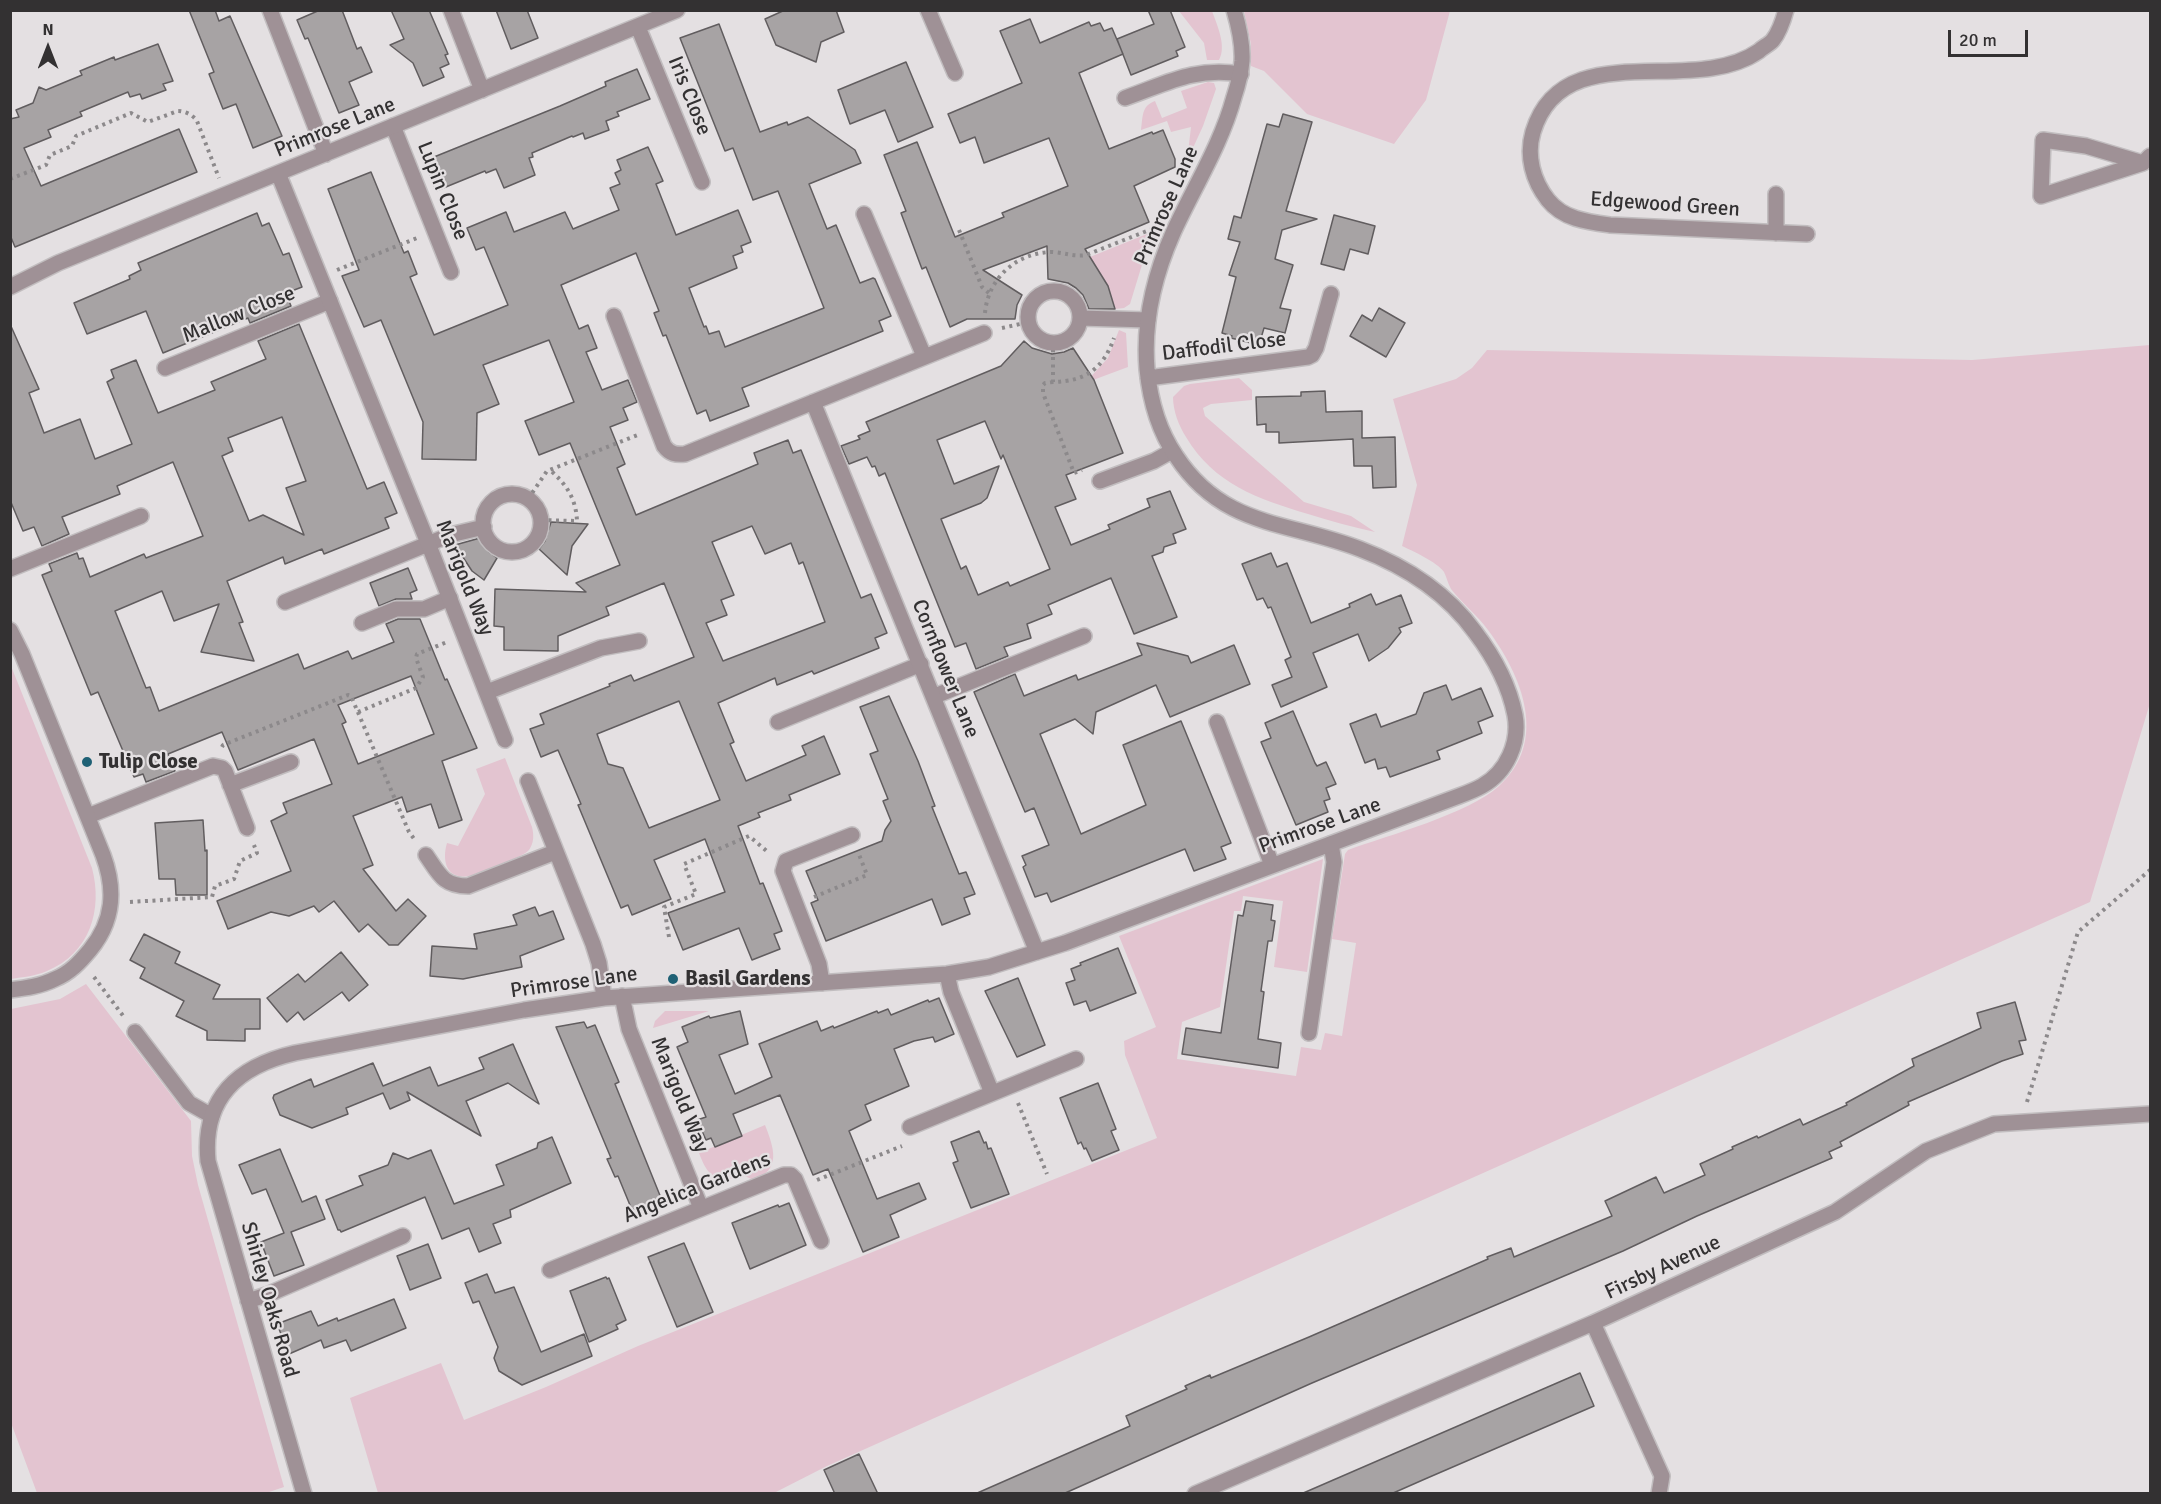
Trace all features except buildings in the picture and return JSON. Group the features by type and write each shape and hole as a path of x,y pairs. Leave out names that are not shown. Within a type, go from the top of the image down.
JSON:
{"street":[{"path":"270,10 326,154"},
{"path":"451,10 483,90"},
{"name":"Primrose Lane","path":"10,287 51,266 678,10"},
{"path":"928,10 955,73"},
{"name":"Primrose Lane","path":"212,1116 232,1083 257,1065 272,1058 524,1010 604,998 947,974 989,967 1037,952 1459,796 1491,780 1511,753 1516,736 1516,719 1512,700 1484,644 1450,602 1408,571 1359,549 1263,521 1225,505 1209,494 1192,477 1172,451 1157,416 1148,378 1146,341 1148,320 1157,276 1174,231 1230,113 1240,74 1242,43 1234,10"},
{"name":"Edgewood Green","path":"1786,10 1773,41 1751,57 1730,65 1695,70 1590,76 1563,88 1538,116 1531,137 1530,161 1536,181 1551,204 1565,215 1587,222 1807,234"},
{"name":"Iris Close","path":"638,27 702,182"},
{"path":"1125,98 1197,73 1240,74"},
{"name":"Lupin Close","path":"393,126 451,272"},
{"path":"2043,140 2086,146 2147,160 2109,174 2041,196 2043,140"},
{"name":"Marigold Way","path":"278,174 428,543 505,740"},
{"path":"1776,194 1776,233"},
{"path":"864,214 924,356"},
{"path":"1056,291 1070,296 1079,309 1078,328 1070,338 1062,342 1039,338 1029,322 1033,302 1047,292 1056,291"},
{"name":"Daffodil Close","path":"1148,378 1308,357 1316,348 1330,294"},
{"name":"Mallow Close","path":"165,368 330,301"},
{"path":"614,316 664,446 677,455 685,454 986,332"},
{"path":"1080,318 1148,320"},
{"name":"Cornflower Lane","path":"813,402 935,696 1037,952"},
{"path":"1100,480 1154,461 1172,451"},
{"path":"514,494 528,499 538,510 541,520 538,536 533,543 517,551 508,551 492,543 486,536 484,527 484,517 488,507 504,495 514,494"},
{"path":"10,569 141,516"},
{"path":"285,602 428,543 484,527"},
{"path":"362,623 396,609 424,609 450,598"},
{"path":"10,630 22,654 108,870 111,903 103,931 82,961 57,979 39,986 10,990"},
{"path":"935,696 1084,636"},
{"path":"487,692 601,648 639,641"},
{"path":"778,722 921,664"},
{"path":"1217,722 1272,865"},
{"path":"230,785 291,762"},
{"path":"87,816 218,766 225,771 247,828"},
{"path":"528,781 593,944 599,963 604,998"},
{"path":"822,983 819,964 795,904 783,866 786,861 852,835"},
{"path":"1309,1032 1334,862 1330,844"},
{"path":"426,855 447,883 468,886 555,852"},
{"path":"947,974 951,992 992,1093"},
{"name":"Marigold Way","path":"622,996 630,1029 701,1208"},
{"path":"135,1032 189,1103 212,1116"},
{"path":"910,1127 1076,1059"},
{"name":"Firsby Avenue","path":"1196,1494 1593,1323 1835,1212 1926,1151 1995,1124 2151,1114"},
{"name":"Shirley Oaks Road","path":"212,1116 208,1136 208,1161 304,1494"},
{"name":"Angelica Gardens","path":"550,1270 784,1175 790,1175 799,1186 821,1241"},
{"path":"248,1301 404,1236"},
{"path":"1593,1323 1662,1476 1659,1494"}],"path":[{"path":"10,179 46,165 50,155 72,146 76,136 131,113 148,122 182,111 197,121 226,195"},
{"path":"1029,322 986,332 985,315 989,293 993,284 1007,268 1034,254 1060,253 1082,256 1151,229 1162,228 1174,231"},
{"path":"959,230 982,286 989,293"},
{"path":"320,277 435,231"},
{"path":"1100,480 1093,469 1088,467 1074,473 1042,389 1045,383 1073,380 1084,376 1100,364 1112,344 1117,320"},
{"path":"1053,342 1053,382"},
{"path":"528,499 550,470 657,427"},
{"path":"541,520 577,520 570,491 550,470"},
{"path":"358,712 416,688 423,677 416,658 417,654 464,635"},
{"path":"218,766 223,745 348,695 351,696 409,831 426,855"},
{"path":"111,903 212,897 215,886 234,879 240,861 257,853 247,828"},
{"path":"795,904 867,876 852,835"},
{"path":"669,937 664,907 696,894 684,864 750,836 783,866"},
{"path":"2020,1123 2078,932 2151,870"},
{"path":"82,961 135,1032"},
{"path":"1010,1085 1047,1174"},
{"path":"799,1186 908,1144 910,1127"}],"shaded area":[{"path":"1244,10 1450,11 1426,100 1394,144 1307,114 1264,71 1251,66 1251,44"},
{"path":"1179,11 1212,11 1222,42 1219,60 1207,60 1204,43"},
{"path":"1208,82 1214,83 1216,89 1187,161 1191,127 1171,132 1167,121 1141,130 1145,109 1150,103 1155,101 1162,118 1187,108 1181,91"},
{"path":"1152,232 1130,304 1124,308 1115,309 1110,294 1080,261"},
{"path":"1119,330 1126,333 1128,367 1085,383 1108,358"},
{"path":"2150,345 2150,703 2090,902 827,1466 774,1493 378,1493 350,1398 441,1363 464,1420 638,1346 1157,1138 1125,1055 1124,1041 1156,1027 1119,936 1323,859 1307,972 1274,967 1283,901 1243,896 1241,911 1234,911 1220,1007 1182,1022 1177,1059 1296,1076 1301,1047 1321,1050 1325,1033 1342,1036 1356,943 1332,939 1345,854 1348,850 1448,815 1485,796 1499,786 1514,768 1523,749 1526,729 1525,708 1520,688 1511,667 1488,630 1451,589 1441,568 1402,546 1417,485 1393,399 1456,379 1472,368 1487,350 1972,360"},
{"path":"1239,378 1252,390 1252,400 1211,404 1203,408 1205,416 1304,502 1351,516 1375,532 1316,517 1239,488 1210,467 1197,453 1179,423 1173,397 1184,386 1190,384"},
{"path":"11,666 92,868 96,899 90,928 74,953 47,971 11,979"},
{"path":"505,758 532,827 532,845 525,853 511,860 473,875 458,876 448,869 445,850 447,843 458,846 485,794 476,769"},
{"path":"86,984 191,1121 192,1156 198,1185 284,1487 263,1494 37,1493 10,1420 11,1009 60,999"},
{"path":"665,1011 709,1011 653,1028 655,1021"},
{"path":"765,1125 773,1157 772,1164 762,1176 753,1180 745,1176 721,1179 711,1174 699,1153"}],"place":[{"name":"Tulip Close","path":"87,762"},
{"name":"Basil Gardens","path":"673,979"}]}
